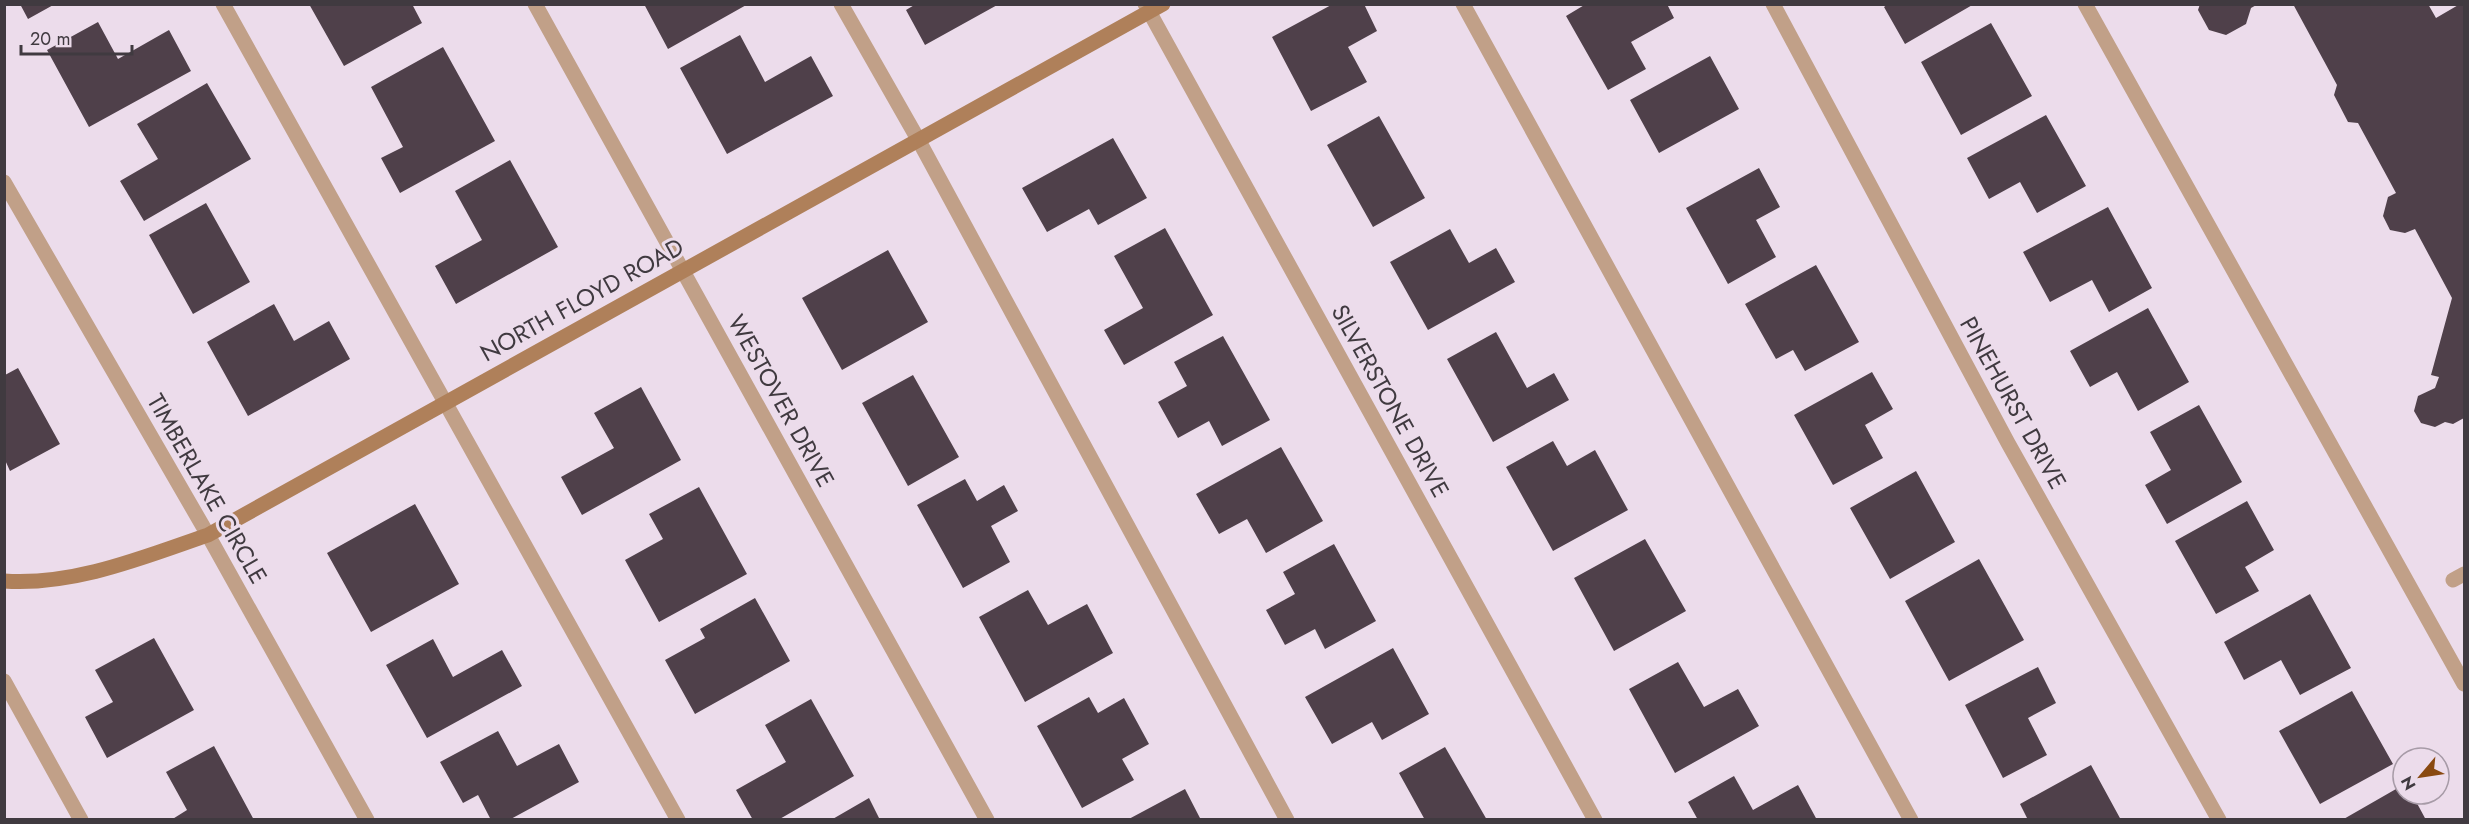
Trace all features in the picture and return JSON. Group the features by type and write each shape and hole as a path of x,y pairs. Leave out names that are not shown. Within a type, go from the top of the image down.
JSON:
{"street":[{"path":"223,4 678,819"},
{"name":"WESTOVER DRIVE","path":"536,4 987,819"},
{"path":"841,4 919,141 1287,819"},
{"path":"1463,4 1911,819"},
{"name":"PINEHURST DRIVE","path":"1773,4 2008,443 2218,819"},
{"path":"2085,4 2464,684"},
{"name":"NORTH FLOYD ROAD","path":"4,581 58,579 132,561 208,535 919,141 1152,7"},
{"name":"SILVERSTONE DRIVE","path":"1152,7 1595,819"},
{"name":"TIMBERLAKE CIRCLE","path":"4,182 208,535 367,819"},
{"path":"4,681 81,819"}],"building":[{"path":"20,4 55,4 28,19"},
{"path":"309,4 412,4 422,23 344,66"},
{"path":"644,4 748,4 668,49"},
{"path":"916,4 999,4 925,45 906,10"},
{"path":"1333,4 1364,4 1377,31 1348,47 1367,82 1311,111 1272,37"},
{"path":"1586,4 1667,4 1674,18 1631,42 1646,69 1608,90 1566,16"},
{"path":"1888,4 1974,4 1905,44 1884,7"},
{"path":"2200,4 2258,4 2251,8 2246,24 2226,35 2209,30 2198,10"},
{"path":"2293,4 2428,4 2436,18 2464,4 2464,418 2453,424 2445,422 2435,427 2421,423 2414,411 2418,396 2435,388 2439,377 2431,375 2452,298 2415,229 2405,233 2390,230 2383,216 2388,197 2396,193 2358,123 2348,122 2334,95 2337,85"},
{"path":"98,22 118,59 169,30 191,71 89,127 47,50"},
{"path":"1991,23 2032,96 1961,135 1921,62"},
{"path":"740,35 765,82 811,56 833,96 727,154 680,68"},
{"path":"443,47 495,141 400,193 381,158 403,147 371,87"},
{"path":"1710,56 1739,109 1659,153 1630,100"},
{"path":"207,83 251,159 144,221 120,181 158,159 137,124"},
{"path":"2046,115 2086,186 2037,213 2020,182 1989,199 1967,158"},
{"path":"1379,116 1425,198 1373,227 1327,145"},
{"path":"1113,138 1147,198 1098,225 1089,209 1047,232 1022,188"},
{"path":"510,160 558,247 456,304 435,266 482,240 455,191"},
{"path":"1759,168 1780,207 1756,220 1776,257 1728,284 1686,208"},
{"path":"206,203 250,282 193,314 149,235"},
{"path":"2108,207 2152,288 2109,312 2092,280 2050,302 2023,252"},
{"path":"1165,228 1213,315 1124,365 1104,330 1143,308 1114,256"},
{"path":"1450,229 1469,263 1496,248 1515,282 1428,330 1390,262"},
{"path":"888,250 928,322 842,370 802,298"},
{"path":"1816,265 1859,342 1805,371 1793,350 1776,359 1745,304"},
{"path":"274,304 294,341 329,321 350,359 248,416 207,342"},
{"path":"2148,308 2189,382 2138,411 2117,372 2090,387 2070,351"},
{"path":"1496,332 1527,388 1554,373 1569,400 1493,442 1447,359"},
{"path":"1223,336 1270,420 1222,446 1209,421 1178,438 1158,402 1187,386 1174,362"},
{"path":"18,368 60,444 10,471 5,460 5,375"},
{"path":"1872,372 1893,409 1865,425 1883,458 1833,485 1794,415"},
{"path":"913,375 959,457 908,486 862,403"},
{"path":"641,387 681,460 582,515 561,477 614,448 594,413"},
{"path":"2199,405 2242,482 2167,524 2145,485 2171,470 2150,432"},
{"path":"1553,441 1567,466 1595,450 1628,510 1553,551 1506,467"},
{"path":"1281,447 1323,521 1266,553 1247,519 1219,534 1196,494"},
{"path":"1916,471 1955,542 1890,579 1850,508"},
{"path":"965,479 977,501 1004,485 1018,511 991,526 1010,562 963,588 917,505"},
{"path":"699,487 747,574 659,622 625,560 663,539 649,514"},
{"path":"2247,501 2274,550 2245,567 2259,591 2216,614 2175,541"},
{"path":"415,504 459,584 371,632 327,553"},
{"path":"1645,539 1686,611 1614,651 1574,578"},
{"path":"1334,544 1376,621 1325,649 1315,629 1285,645 1266,610 1295,594 1283,572"},
{"path":"1979,559 2024,640 1949,681 1905,601"},
{"path":"1028,590 1048,625 1087,604 1113,653 1025,702 979,617"},
{"path":"2310,594 2351,668 2300,695 2281,660 2244,680 2224,642"},
{"path":"755,598 790,661 695,714 665,660 705,638 700,629"},
{"path":"154,638 194,710 107,758 85,717 113,702 95,670"},
{"path":"433,639 453,677 502,650 522,686 427,738 386,665"},
{"path":"1393,648 1429,714 1382,740 1372,722 1332,744 1305,697"},
{"path":"1678,662 1704,707 1738,689 1759,726 1675,773 1629,689"},
{"path":"2038,667 2056,703 2028,718 2047,755 2003,778 1965,705"},
{"path":"2352,691 2391,760 2391,765 2320,804 2279,731"},
{"path":"1089,697 1098,713 1124,698 1149,744 1122,759 1134,780 1082,808 1037,726"},
{"path":"811,699 854,776 778,820 753,820 736,790 786,762 765,725"},
{"path":"498,731 517,766 559,744 579,782 509,820 491,820 478,795 463,803 440,762"},
{"path":"214,746 254,820 171,820 187,810 166,772"},
{"path":"1445,747 1487,820 1425,820 1399,773"},
{"path":"2091,765 2121,820 2028,820 2020,804"},
{"path":"1734,776 1753,810 1798,785 1817,820 1698,820 1688,802"},
{"path":"1185,789 1201,820 1127,820"},
{"path":"2391,792 2391,806 2418,806 2426,820 2342,820"},
{"path":"869,798 880,820 831,820"}]}
